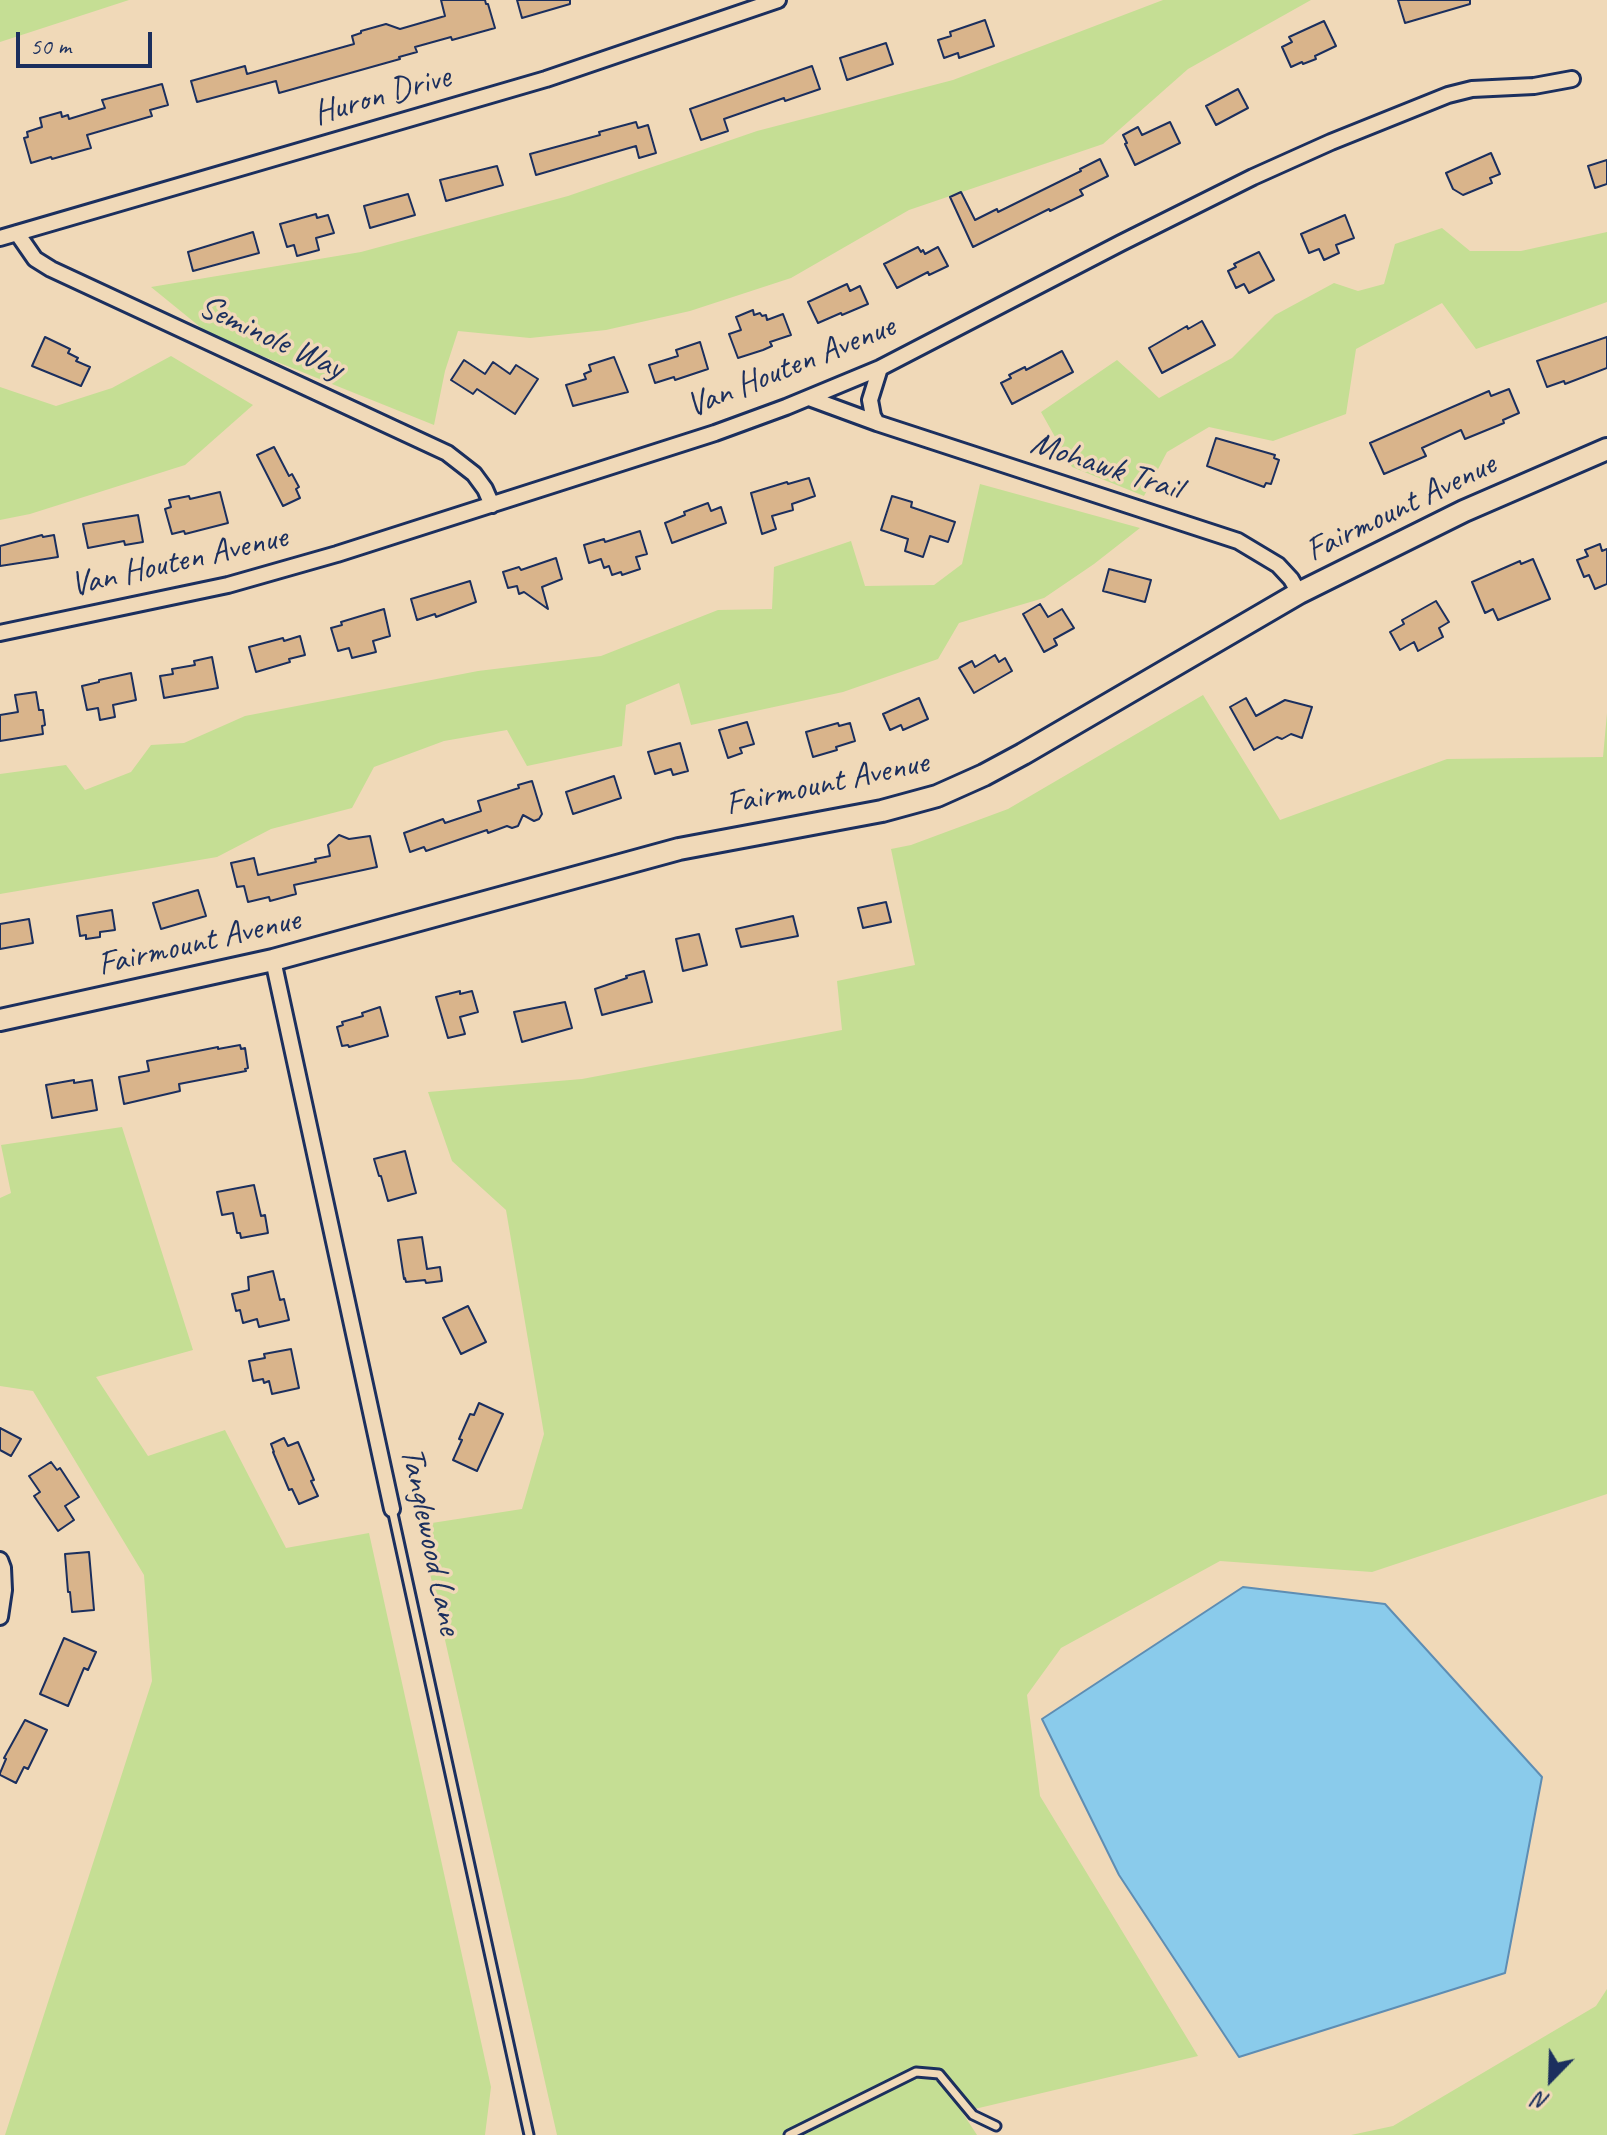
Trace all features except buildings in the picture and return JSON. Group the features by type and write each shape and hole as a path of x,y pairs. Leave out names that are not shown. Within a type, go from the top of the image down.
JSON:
{"main road":[{"name":"Fairmount Avenue","path":"0,1020 273,960 679,849 882,811 937,796 1023,754 1299,593 1464,511 1607,449"}],"street":[{"name":"Huron Drive","path":"0,238 546,79 778,0"},
{"name":"Van Houten Avenue","path":"0,633 228,585 337,554 715,433 880,368 1240,183 1331,142 1448,95 1472,89 1534,86 1572,79"},
{"name":"Seminole Way","path":"17,233 35,259 51,269 447,453 474,474 492,505"},
{"path":"877,423 870,400 880,368"},
{"name":"Mohawk Trail","path":"809,398 1238,541 1286,572 1299,593"},
{"name":"Tanglewood Lane","path":"273,960 392,1509"},
{"path":"0,1560 4,1590 0,1617"}],"lane":[{"name":"Tanglewood Lane","path":"392,1509 529,2135"},
{"path":"789,2135 916,2072 939,2074 973,2115 996,2126"}],"green space":[{"path":"0,0 129,0 0,42"},
{"path":"1163,0 1311,0 1188,69 1103,144 909,210 791,278 690,311 606,330 530,338 458,331 445,371 434,425 210,335 151,287 361,252 568,196 757,131 953,80"},
{"path":"1442,228 1470,251 1521,251 1607,232 1607,302 1476,349 1442,303 1356,349 1346,414 1273,441 1209,427 1167,452 1144,496 1072,467 1041,412 1117,360 1159,398 1232,358 1275,315 1334,283 1358,291 1384,284 1395,244"},
{"path":"171,356 253,405 185,465 30,514 0,520 0,387 56,406 112,388"},
{"path":"980,484 1140,528 1044,598 959,623 938,659 843,692 691,725 679,683 626,705 622,746 527,766 507,730 444,741 374,767 352,808 271,829 217,857 0,894 0,774 66,765 85,790 131,772 151,745 184,743 245,716 478,671 601,656 718,610 772,609 774,567 851,541 865,586 934,585 962,564"},
{"path":"1203,695 1280,820 1447,759 1603,757 1607,713 1607,1494 1372,1572 1220,1561 1061,1648 1027,1695 1040,1796 1198,2056 962,2112 977,2135 557,2135 419,1525 522,1509 544,1434 506,1210 452,1161 428,1092 582,1079 842,1030 837,981 915,965 891,849 911,845 1008,809"},
{"path":"122,1127 193,1350 96,1377 148,1456 225,1430 286,1548 369,1533 491,2087 485,2135 5,2135 152,1681 144,1575 33,1391 0,1386 0,1198 11,1193 1,1145"},
{"path":"1607,1989 1607,2135 1351,2135 1393,2126 1596,2006"}],"water":[{"path":"1243,1587 1385,1604 1542,1777 1505,1973 1239,2057 1119,1875 1042,1719"}]}
